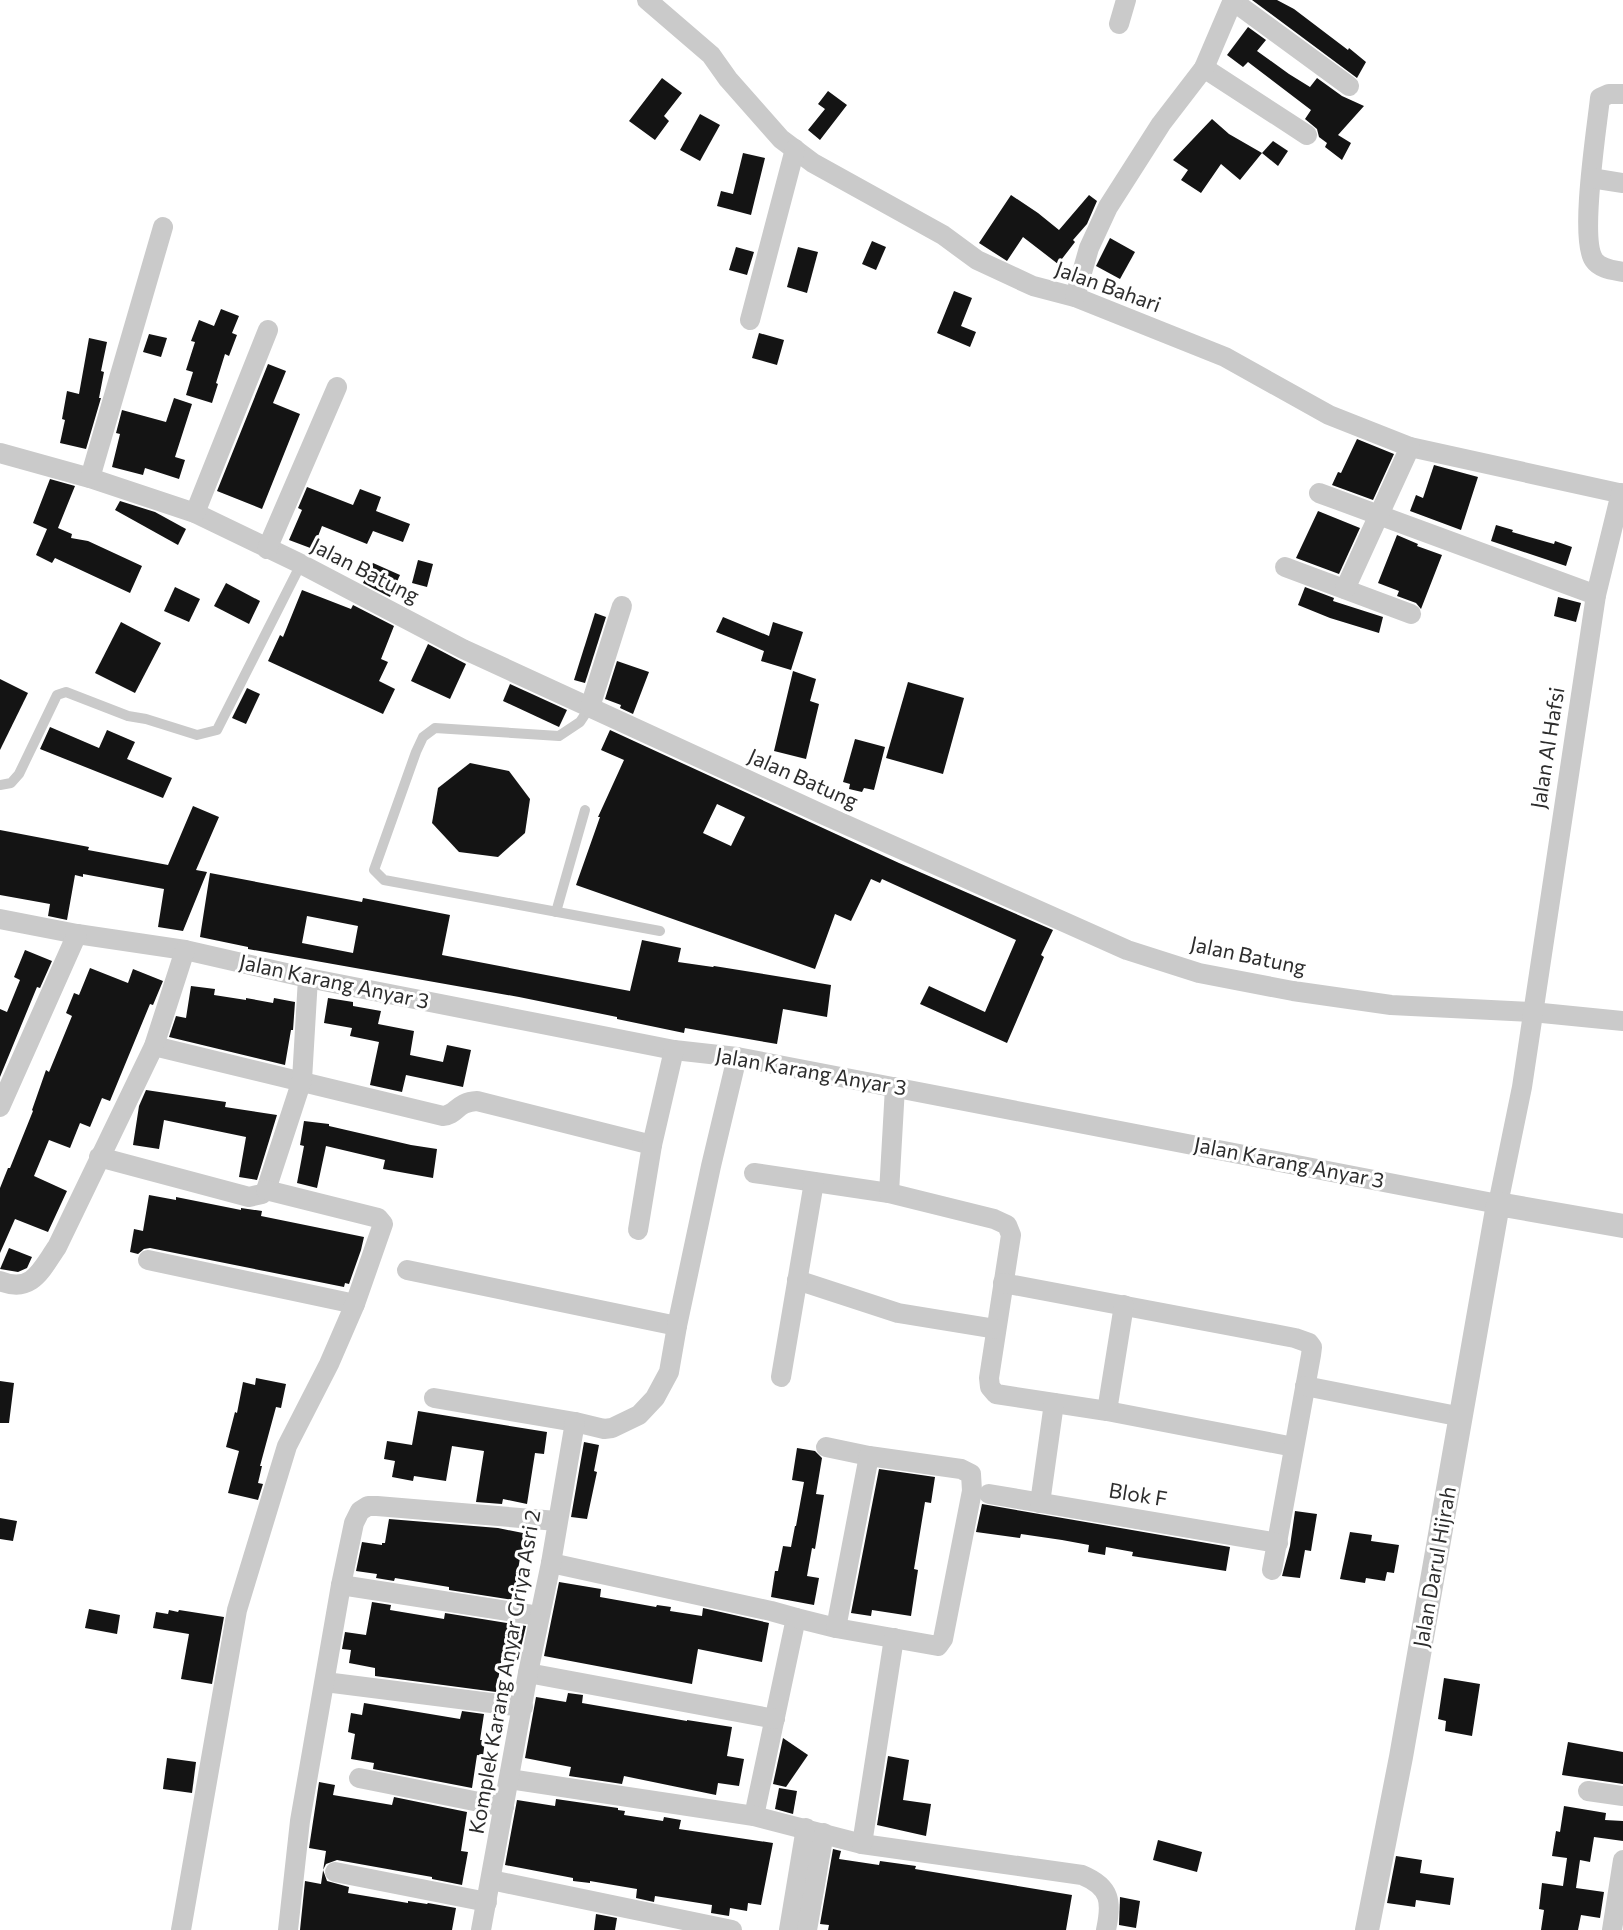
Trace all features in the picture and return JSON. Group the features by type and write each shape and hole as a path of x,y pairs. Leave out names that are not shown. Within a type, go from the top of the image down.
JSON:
{"street":[{"name":"Jalan Bahari","path":"647,0 711,55 728,79 781,139 813,163 943,235 977,260 1033,286 1075,297 1226,357 1329,415 1410,447 1622,493"},
{"path":"1119,24 1126,0"},
{"path":"1075,297 1089,248 1108,207 1161,124 1204,68 1233,1 1349,86"},
{"path":"1204,68 1307,135"},
{"path":"1623,94 1609,94 1600,98 1591,178 1588,239 1590,252 1600,266 1623,272"},
{"path":"750,320 795,149"},
{"path":"1591,178 1623,183"},
{"path":"90,478 163,227"},
{"path":"195,513 268,330"},
{"path":"267,549 337,387"},
{"path":"1345,589 1410,447"},
{"name":"Jalan Batung","path":"0,453 90,478 195,513 301,564 463,649 824,815 1127,950 1199,973 1293,991 1391,1005 1532,1012 1623,1021"},
{"path":"1319,493 1596,595"},
{"name":"Jalan Al Hafsi","path":"1498,1204 1522,1087 1596,595 1622,493"},
{"path":"1285,567 1412,614"},
{"path":"590,707 622,606"},
{"name":"Jalan Karang Anyar 3","path":"0,919 77,934 185,950 308,978 674,1050 737,1057 1498,1204 1623,1226"},
{"path":"0,1107 77,934"},
{"path":"0,1281 12,1286 30,1282 41,1271 57,1247 154,1046 185,950"},
{"path":"99,1157 249,1197 266,1190 302,1080 308,978"},
{"path":"154,1046 443,1116 449,1116 464,1103 477,1101 652,1145"},
{"path":"638,1230 652,1145 674,1050"},
{"path":"434,1398 604,1429 612,1428 639,1414 655,1398 669,1372 677,1326 737,1057"},
{"path":"889,1193 895,1087"},
{"path":"754,1173 889,1193 994,1219 1007,1225 1011,1235 989,1378 991,1390 1003,1396 1107,1411 1294,1446"},
{"path":"781,1377 814,1182"},
{"path":"181,1930 237,1610 286,1446 329,1364 355,1304 383,1224 378,1218 266,1190"},
{"name":"Jalan Darul Hijrah","path":"1366,1930 1401,1757 1498,1204"},
{"path":"148,1260 355,1304"},
{"path":"407,1270 677,1326"},
{"path":"798,1280 898,1313 996,1329"},
{"path":"1003,1283 1306,1341 1312,1347 1272,1570"},
{"path":"1107,1411 1124,1305"},
{"path":"1305,1386 1462,1418"},
{"path":"1040,1503 1054,1403"},
{"name":"Komplek Karang Anyar Griya Asri 2","path":"481,1930 528,1673 551,1563 575,1422"},
{"path":"551,1563 771,1611 836,1629 938,1646 941,1642 972,1491 971,1474 961,1469 869,1456 826,1447"},
{"path":"836,1629 869,1456"},
{"name":"Blok F","path":"989,1494 1278,1543"},
{"path":"288,1930 300,1821 341,1585 357,1515 368,1506 377,1506 557,1521"},
{"path":"341,1585 539,1616"},
{"path":"754,1816 796,1618"},
{"path":"862,1844 894,1638"},
{"path":"528,1673 775,1719"},
{"path":"325,1682 523,1707"},
{"path":"359,1778 504,1807"},
{"path":"509,1779 754,1816 862,1844 1082,1875 1094,1881 1105,1891 1110,1909 1106,1930"},
{"path":"1588,1791 1623,1796"},
{"path":"789,1930 815,1830"},
{"path":"807,1930 815,1830"},
{"path":"1612,1930 1623,1860"},
{"path":"335,1872 487,1902"},
{"path":"491,1880 732,1930"}],"lane":[{"path":"0,785 11,783 19,774 57,695 66,692 128,716 147,719 197,735 216,730 301,564"},
{"path":"590,707 580,722 560,736 435,728 423,737 374,870 384,880 660,931"},
{"path":"556,912 585,810"}],"building":[{"path":"1252,0 1277,0 1294,9 1348,50 1349,48 1366,62 1357,78"},
{"path":"1248,27 1266,40 1257,51 1289,74 1310,87 1317,78 1342,96 1364,106 1338,135 1351,143 1342,160 1325,147 1327,143 1319,137 1317,129 1305,119 1311,110 1248,62 1243,67 1227,55"},
{"path":"662,78 682,93 664,116 669,121 655,140 629,121"},
{"path":"828,91 847,105 820,140 808,130 825,109 818,104"},
{"path":"700,114 720,125 700,161 680,150"},
{"path":"1212,119 1229,134 1262,153 1240,180 1221,164 1201,193 1181,180 1188,170 1173,160"},
{"path":"1273,141 1288,151 1278,166 1262,153"},
{"path":"743,153 765,158 751,215 717,206 721,191 733,194"},
{"path":"1011,195 1059,230 1089,195 1097,201 1087,224 1073,240 1075,242 1058,264 1023,237 1007,261 979,243"},
{"path":"1110,238 1135,252 1120,279 1096,266"},
{"path":"872,241 886,247 876,270 862,264"},
{"path":"736,247 754,252 747,275 729,270"},
{"path":"798,247 818,252 807,293 787,287"},
{"path":"954,291 972,298 961,326 976,332 970,347 937,333"},
{"path":"221,309 239,316 232,333 237,335 229,356 225,354 212,403 186,395 193,372 186,370 195,342 191,341 199,320 214,326"},
{"path":"759,333 784,340 777,365 752,358"},
{"path":"149,334 167,338 161,357 143,352"},
{"path":"89,338 107,342 101,371 104,372 99,398 101,398 86,449 60,443 65,420 62,419 67,391 79,394"},
{"path":"268,364 286,371 273,403 300,414 262,509 217,491"},
{"path":"174,398 192,404 175,457 185,460 179,479 145,468 143,475 112,467 120,434 116,433 122,410 166,422"},
{"path":"1357,439 1394,454 1373,500 1332,485 1338,472 1341,473"},
{"path":"1434,465 1478,477 1461,530 1410,511 1416,495 1423,498"},
{"path":"50,479 75,486 58,528 72,534 71,538 88,541 142,566 130,593 55,558 52,563 36,555 47,529 33,523"},
{"path":"307,487 353,505 360,489 381,497 376,511 410,524 403,542 373,531 367,544 322,526 313,549 289,540 302,510 298,508"},
{"path":"120,501 155,512 186,529 178,545 115,510"},
{"path":"1318,511 1360,528 1339,574 1296,558"},
{"path":"1496,525 1513,530 1512,532 1572,547 1566,566 1491,541"},
{"path":"1397,535 1418,544 1417,546 1442,555 1421,609 1416,603 1397,596 1399,591 1378,583"},
{"path":"418,560 433,564 427,587 412,583"},
{"path":"373,563 400,575 390,597 363,583"},
{"path":"226,583 260,601 249,624 214,606"},
{"path":"175,587 200,599 189,622 164,611"},
{"path":"1305,587 1334,598 1333,601 1383,617 1379,633 1330,618 1298,605"},
{"path":"302,590 351,609 353,605 394,626 381,659 388,662 379,681 395,689 383,714 268,661 280,635 283,637"},
{"path":"1558,597 1581,603 1576,622 1554,616"},
{"path":"595,613 606,617 585,683 574,680"},
{"path":"723,617 769,636 773,622 803,632 791,670 761,661 764,651 716,632"},
{"path":"121,622 161,643 135,693 95,673"},
{"path":"428,644 466,664 450,699 411,681"},
{"path":"617,661 649,672 633,714 620,708 621,705 605,699"},
{"path":"793,671 816,679 810,701 819,704 806,759 774,751"},
{"path":"0,679 28,693 0,750"},
{"path":"908,682 964,698 943,774 886,758"},
{"path":"510,684 567,710 559,727 503,701"},
{"path":"247,688 260,694 246,724 232,718"},
{"path":"50,727 99,748 107,730 135,742 127,759 172,778 163,798 40,749"},
{"path":"610,730 899,863 1053,930 1041,955 1044,957 1007,1043 920,1004 929,986 985,1012 1016,940 882,879 880,883 871,879 851,921 835,914 815,969 576,885 600,817 598,817 624,760 601,750","holes":["717,804 745,817 731,846 703,833"]},
{"path":"855,739 885,747 874,790 864,788 862,792 849,789 850,784 843,782"},
{"path":"470,763 509,771 530,799 525,833 498,857 459,852 432,823 438,788"},
{"path":"193,806 219,817 196,870 207,872 183,931 158,927 164,889 83,874 83,877 75,875 67,920 48,916 50,904 0,895 0,830 168,865"},
{"path":"210,873 362,902 363,898 450,915 442,955 630,991 642,940 681,948 678,962 831,985 827,1017 783,1009 777,1044 685,1028 684,1033 519,997 248,949 248,947 200,937","holes":["307,916 358,926 353,953 302,943"]},
{"path":"25,950 52,961 40,988 37,987 0,1077 0,1009 7,1012 20,980 14,977"},
{"path":"90,968 128,983 133,969 163,981 153,1005 150,1004 110,1101 102,1098 90,1127 80,1123 70,1148 49,1140 34,1176 67,1191 48,1232 15,1219 0,1253 0,1188 33,1111 46,1070 49,1072 72,1016 66,1013 74,993 79,995"},
{"path":"191,986 215,989 214,995 246,1000 246,998 273,1003 274,998 295,1002 293,1030 291,1030 285,1065 169,1037 176,1016 186,1018"},
{"path":"328,998 353,1002 353,1006 381,1011 378,1024 414,1031 410,1055 443,1062 447,1045 471,1050 463,1087 406,1075 402,1092 370,1085 379,1042 350,1036 352,1028 324,1023"},
{"path":"146,1090 226,1102 225,1107 277,1115 257,1180 239,1177 246,1137 164,1120 159,1149 133,1145 139,1106"},
{"path":"304,1121 329,1124 329,1126 411,1145 437,1149 433,1178 383,1169 385,1160 326,1146 317,1188 297,1183 304,1146 300,1145"},
{"path":"149,1195 176,1200 176,1197 241,1210 241,1208 262,1211 261,1216 364,1237 349,1284 345,1283 344,1287 150,1248 138,1254 130,1252 134,1229 143,1231"},
{"path":"9,1248 32,1257 27,1268 18,1272 0,1269"},
{"path":"256,1378 286,1384 281,1408 276,1407 260,1466 262,1466 258,1483 263,1484 258,1500 228,1493 239,1451 226,1447 235,1412 237,1413 243,1382 255,1385"},
{"path":"0,1381 14,1383 9,1423 0,1423"},
{"path":"418,1411 547,1432 544,1454 535,1453 527,1504 503,1499 502,1504 476,1502 484,1451 452,1446 446,1481 414,1476 413,1481 392,1477 395,1461 384,1459 387,1441 412,1445"},
{"path":"584,1442 599,1445 594,1471 597,1472 587,1519 571,1517"},
{"path":"797,1448 815,1451 822,1458 816,1494 824,1495 815,1549 812,1548 807,1576 819,1578 814,1605 771,1597 775,1571 778,1571 783,1546 791,1547 804,1482 792,1480"},
{"path":"879,1469 935,1477 931,1503 925,1502 914,1569 918,1570 911,1616 872,1610 871,1616 851,1613"},
{"path":"982,1504 1230,1547 1226,1571 1132,1556 1133,1552 1106,1547 1105,1555 1088,1552 1089,1545 1062,1540 1021,1534 1020,1538 976,1532"},
{"path":"1295,1511 1317,1514 1311,1551 1305,1550 1300,1578 1282,1576 1290,1546"},
{"path":"0,1518 17,1521 13,1541 0,1539"},
{"path":"389,1519 498,1528 528,1534 525,1553 521,1552 513,1600 449,1590 449,1587 395,1578 394,1581 376,1578 377,1574 356,1571 362,1542 382,1545 385,1543"},
{"path":"1350,1532 1372,1535 1371,1541 1399,1545 1394,1573 1387,1572 1385,1581 1366,1578 1365,1583 1340,1579"},
{"path":"559,1582 601,1589 600,1597 656,1607 657,1605 671,1607 670,1611 702,1616 703,1608 769,1623 762,1662 698,1649 692,1684 544,1656"},
{"path":"372,1602 391,1605 390,1610 444,1619 445,1613 526,1626 518,1660 502,1657 496,1692 375,1676 375,1668 349,1663 351,1650 342,1649 345,1632 366,1635"},
{"path":"89,1609 120,1615 117,1634 85,1628"},
{"path":"169,1610 224,1617 212,1684 181,1679 189,1634 153,1628 156,1612 168,1614"},
{"path":"1444,1678 1480,1684 1472,1736 1445,1731 1446,1721 1438,1719"},
{"path":"568,1693 583,1695 582,1703 732,1727 727,1756 744,1759 739,1786 718,1783 716,1795 624,1776 622,1784 569,1776 571,1767 525,1758 536,1697 566,1702"},
{"path":"364,1703 460,1719 462,1711 484,1714 480,1740 485,1740 483,1756 477,1755 472,1788 373,1769 374,1763 351,1759 355,1734 348,1732 351,1713 362,1715"},
{"path":"783,1738 808,1755 786,1787 773,1784"},
{"path":"1568,1742 1623,1752 1623,1784 1562,1775"},
{"path":"888,1756 909,1760 903,1800 931,1804 926,1836 877,1825"},
{"path":"167,1758 196,1762 192,1793 163,1789"},
{"path":"319,1782 335,1785 333,1795 392,1805 394,1797 467,1812 461,1851 468,1852 462,1885 432,1879 432,1877 337,1860 326,1864 323,1870 326,1851 309,1848"},
{"path":"779,1788 797,1791 793,1814 775,1809"},
{"path":"556,1799 618,1808 618,1810 625,1811 624,1815 663,1821 664,1817 681,1820 679,1829 773,1843 761,1905 748,1903 747,1911 730,1908 729,1916 711,1913 712,1905 655,1896 654,1902 636,1898 637,1889 590,1881 590,1883 573,1881 573,1878 505,1865 517,1800 555,1806"},
{"path":"1564,1806 1606,1813 1605,1820 1623,1821 1623,1841 1594,1837 1590,1862 1580,1860 1576,1888 1604,1892 1600,1918 1581,1915 1578,1930 1541,1930 1544,1910 1539,1909 1542,1883 1563,1886 1567,1858 1552,1856 1556,1831 1560,1832"},
{"path":"1158,1840 1202,1852 1197,1872 1153,1860"},
{"path":"833,1849 841,1851 839,1859 879,1865 880,1861 916,1866 915,1869 1072,1895 1066,1930 828,1930 829,1925 820,1924"},
{"path":"1396,1856 1422,1860 1420,1873 1454,1878 1450,1905 1416,1900 1415,1907 1387,1903"},
{"path":"323,1870 327,1881 349,1887 348,1893 456,1908 452,1930 300,1930 305,1881 321,1884"},
{"path":"1120,1897 1140,1901 1136,1928 1119,1925"},
{"path":"596,1914 617,1918 615,1930 594,1930"}]}
